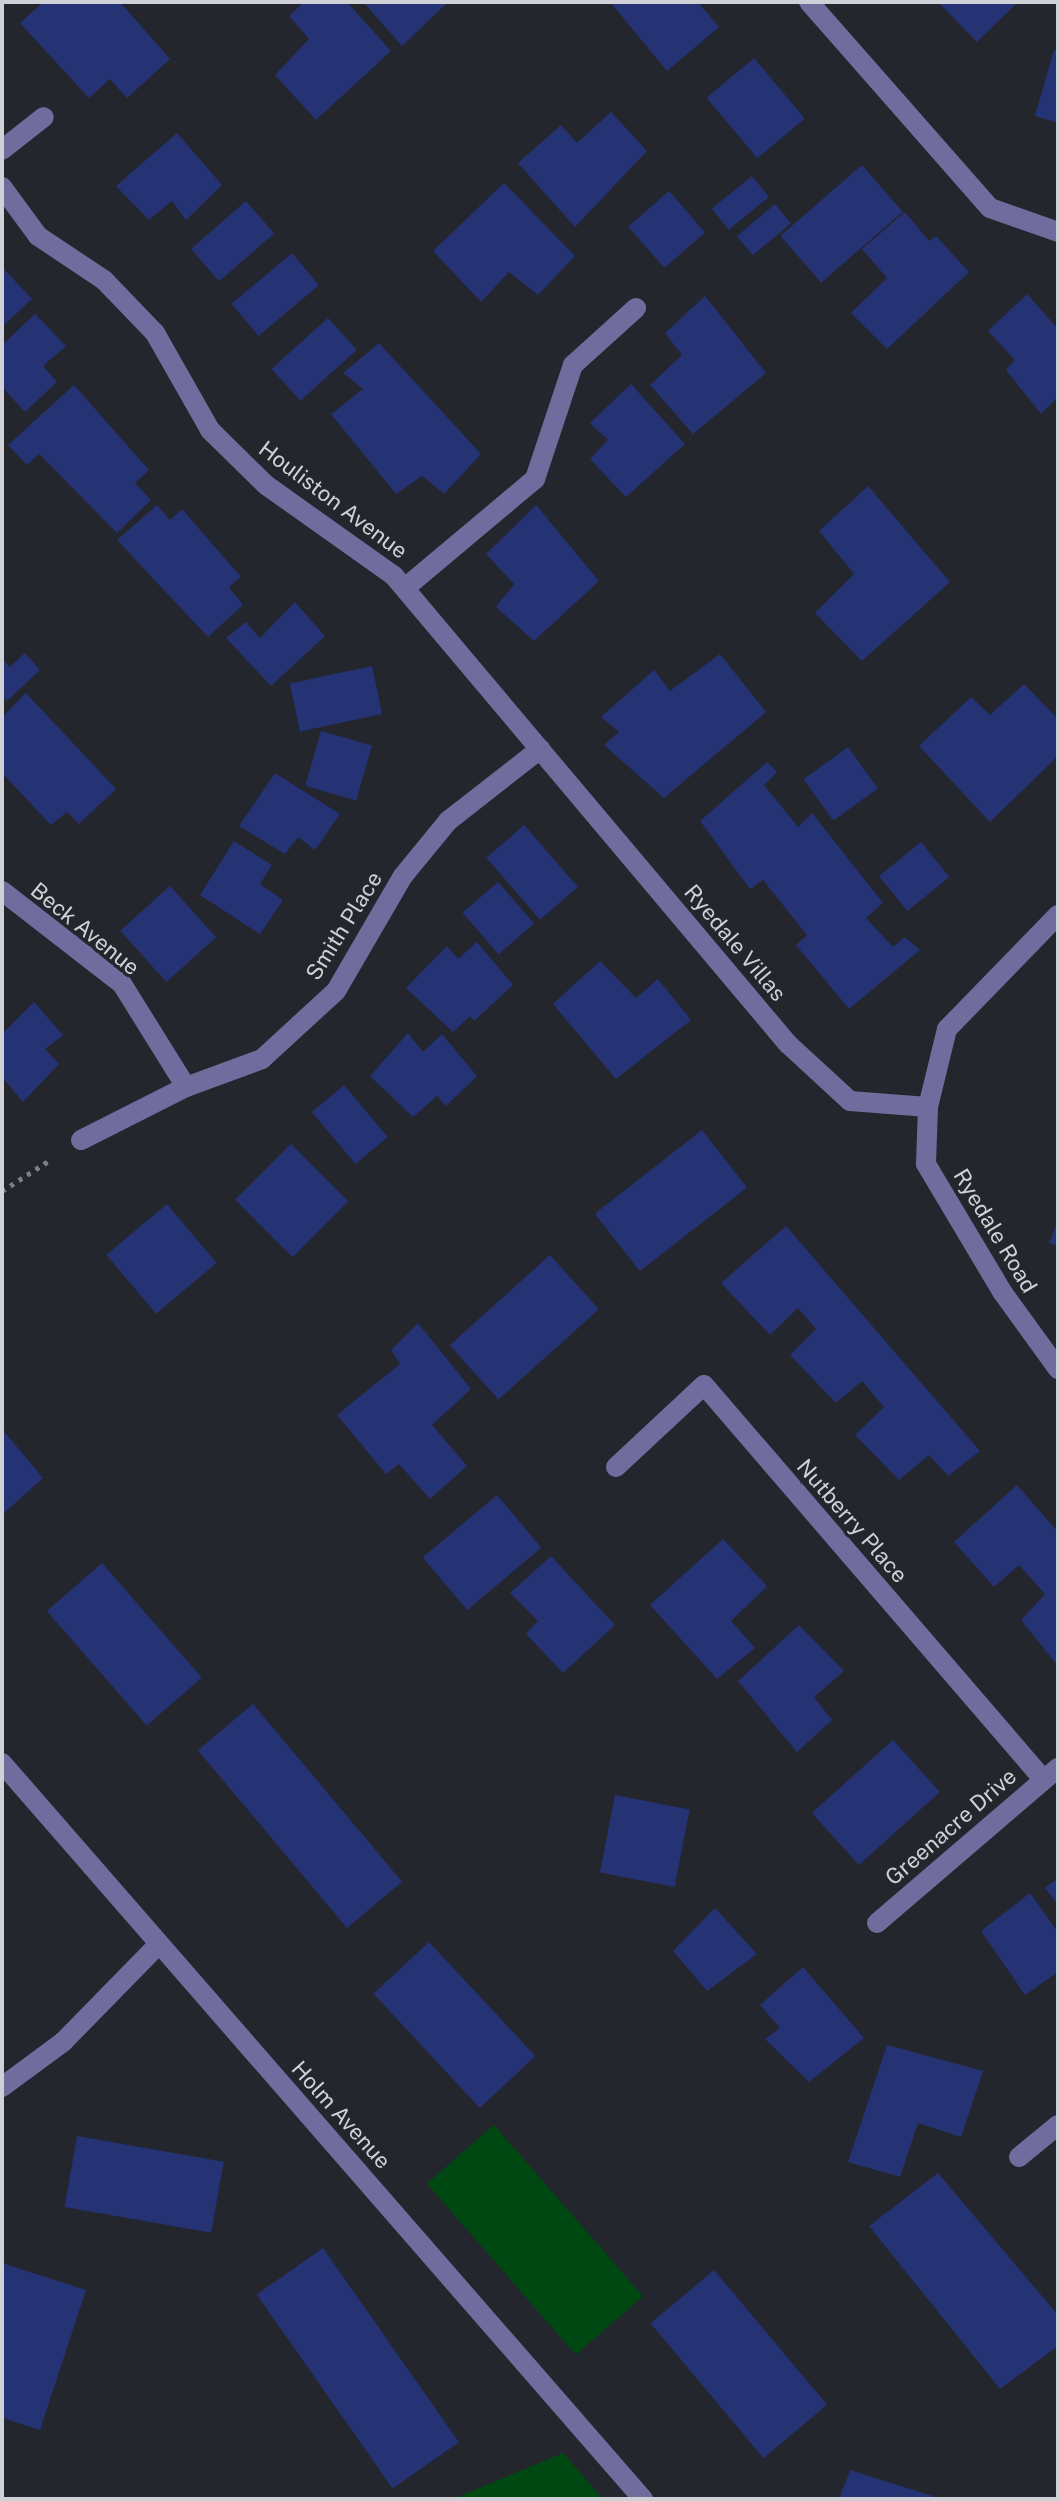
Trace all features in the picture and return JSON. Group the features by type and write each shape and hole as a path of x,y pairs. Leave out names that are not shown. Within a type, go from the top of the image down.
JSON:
{"street":[{"path":"809,2 990,208 1058,232"},
{"path":"2,150 44,117"},
{"name":"Houliston Avenue","path":"2,187 38,236 104,280 155,333 210,430 266,485 405,588 540,749"},
{"path":"405,588 535,479 573,365 636,308"},
{"name":"Smith Place","path":"81,1140 186,1087 262,1059 336,991 403,876 448,821 540,749"},
{"name":"Ryedale Villas","path":"540,749 788,1044 850,1101 928,1107"},
{"name":"Beck Avenue","path":"2,891 122,984 186,1087"},
{"name":"Ryedale Road","path":"1058,915 947,1029 928,1107 926,1164 1003,1293 1058,1369"},
{"name":"Nutberry Place","path":"616,1467 704,1385 1050,1773"},
{"name":"Holm Avenue","path":"2,1763 643,2499"},
{"name":"Greenacre Drive","path":"877,1923 1050,1773"},
{"path":"2,2087 63,2042 158,1945"},
{"path":"1019,2157 1058,2125"}],"path":[{"path":"2,1191 81,1140"}],"green space":[{"path":"494,2125 643,2296 576,2355 427,2183"},
{"path":"563,2453 603,2499 453,2499"}],"building":[{"path":"43,2 120,2 170,59 127,98 110,79 89,98 20,23"},
{"path":"304,2 347,2 391,51 316,120 275,75 309,39 289,16"},
{"path":"363,2 448,2 402,46"},
{"path":"610,2 698,2 719,27 667,71"},
{"path":"938,2 1018,2 977,42"},
{"path":"1054,50 1058,51 1058,123 1035,116"},
{"path":"754,58 805,119 757,158 707,98"},
{"path":"611,112 647,151 575,227 518,163 561,125 577,143"},
{"path":"177,133 222,185 186,220 172,201 149,220 116,186"},
{"path":"862,165 903,212 821,283 780,236"},
{"path":"752,176 769,197 729,230 712,209"},
{"path":"504,183 575,256 538,295 509,272 481,302 433,251"},
{"path":"669,191 705,233 664,268 628,226"},
{"path":"246,201 274,233 219,281 191,249"},
{"path":"775,204 791,223 753,255 737,236"},
{"path":"905,212 929,241 936,236 969,272 887,349 851,313 887,278 862,249"},
{"path":"292,253 319,285 258,336 231,304"},
{"path":"2,267 32,299 2,327"},
{"path":"1027,294 1058,329 1058,397 1041,414 1006,370 1015,360 988,331"},
{"path":"705,296 766,373 693,434 650,385 682,355 665,333"},
{"path":"35,314 66,346 43,366 57,382 25,412 2,387 2,345"},
{"path":"328,318 357,350 300,401 272,369"},
{"path":"379,343 481,454 444,494 422,476 396,494 331,414 363,389 343,373"},
{"path":"631,384 685,444 626,497 590,459 608,440 590,423"},
{"path":"74,385 149,470 135,483 151,500 117,533 39,454 27,465 8,445"},
{"path":"868,486 950,582 862,661 815,613 854,574 819,531"},
{"path":"157,505 170,520 182,509 241,577 229,587 243,605 208,637 117,540"},
{"path":"536,505 599,581 534,641 496,607 514,584 486,554"},
{"path":"295,602 325,636 271,686 226,638 246,622 260,638"},
{"path":"25,653 40,670 7,701 2,696 2,658 10,667"},
{"path":"720,654 766,712 664,798 604,745 619,732 601,717 654,670 670,691"},
{"path":"372,666 382,714 300,731 290,683"},
{"path":"1024,684 1058,719 1058,756 990,822 919,746 971,697 990,715"},
{"path":"26,693 116,789 79,824 67,812 51,825 2,773 2,717"},
{"path":"321,731 372,746 356,800 305,786"},
{"path":"848,747 878,788 833,821 804,779"},
{"path":"767,762 777,772 764,785 798,827 812,813 883,903 866,918 893,947 905,937 920,950 849,1009 796,945 807,935 763,880 750,889 700,821"},
{"path":"275,773 340,814 315,850 298,837 285,854 239,826"},
{"path":"524,825 578,887 540,920 486,858"},
{"path":"234,841 272,865 260,884 283,900 260,934 200,895"},
{"path":"921,842 949,877 907,911 879,876"},
{"path":"498,882 534,924 499,954 463,913"},
{"path":"170,886 216,937 166,982 120,931"},
{"path":"477,942 513,985 474,1021 470,1016 453,1032 406,988 447,946 458,959"},
{"path":"600,961 636,998 658,979 691,1020 616,1079 553,1004"},
{"path":"34,1002 63,1035 45,1049 59,1064 23,1102 2,1077 2,1034"},
{"path":"408,1033 423,1052 442,1034 477,1076 446,1106 437,1096 413,1117 370,1076"},
{"path":"344,1085 388,1137 356,1164 312,1112"},
{"path":"702,1130 747,1188 640,1271 595,1214"},
{"path":"291,1144 348,1201 292,1257 235,1200"},
{"path":"167,1204 216,1263 156,1314 106,1255"},
{"path":"1058,1221 1058,1246 1049,1243"},
{"path":"786,1226 980,1451 948,1476 929,1455 899,1480 855,1435 884,1407 862,1381 836,1403 790,1355 816,1329 798,1308 770,1335 721,1283"},
{"path":"550,1255 599,1309 499,1400 450,1345"},
{"path":"418,1323 471,1389 432,1425 467,1466 430,1499 399,1464 386,1474 337,1415 400,1364 391,1350"},
{"path":"2,1429 43,1478 2,1515"},
{"path":"1017,1485 1058,1532 1058,1666 1021,1620 1045,1594 1019,1565 994,1587 954,1542"},
{"path":"497,1495 541,1548 467,1610 423,1557"},
{"path":"723,1539 767,1586 731,1621 755,1648 717,1679 650,1605"},
{"path":"551,1556 615,1625 563,1673 526,1634 538,1621 510,1593"},
{"path":"102,1563 202,1678 147,1726 47,1611"},
{"path":"799,1625 844,1671 814,1697 832,1720 797,1752 738,1681"},
{"path":"253,1704 402,1882 347,1928 198,1750"},
{"path":"893,1740 940,1792 859,1865 812,1813"},
{"path":"615,1795 690,1810 675,1887 600,1873"},
{"path":"1058,1878 1058,1905 1045,1888"},
{"path":"1030,1893 1058,1932 1058,1972 1025,1995 981,1931"},
{"path":"715,1908 757,1954 707,1991 673,1951"},
{"path":"429,1942 535,2056 480,2108 373,1994"},
{"path":"803,1967 864,2038 809,2082 765,2039 780,2028 760,2005"},
{"path":"887,2045 983,2071 961,2137 918,2123 900,2177 848,2162"},
{"path":"77,2136 224,2162 211,2233 64,2207"},
{"path":"938,2173 1058,2315 1058,2346 1000,2389 869,2226"},
{"path":"323,2248 459,2442 393,2489 257,2294"},
{"path":"2,2263 86,2290 40,2430 2,2418"},
{"path":"714,2270 827,2405 764,2458 650,2323"},
{"path":"850,2470 939,2498 939,2499 839,2499"}]}
